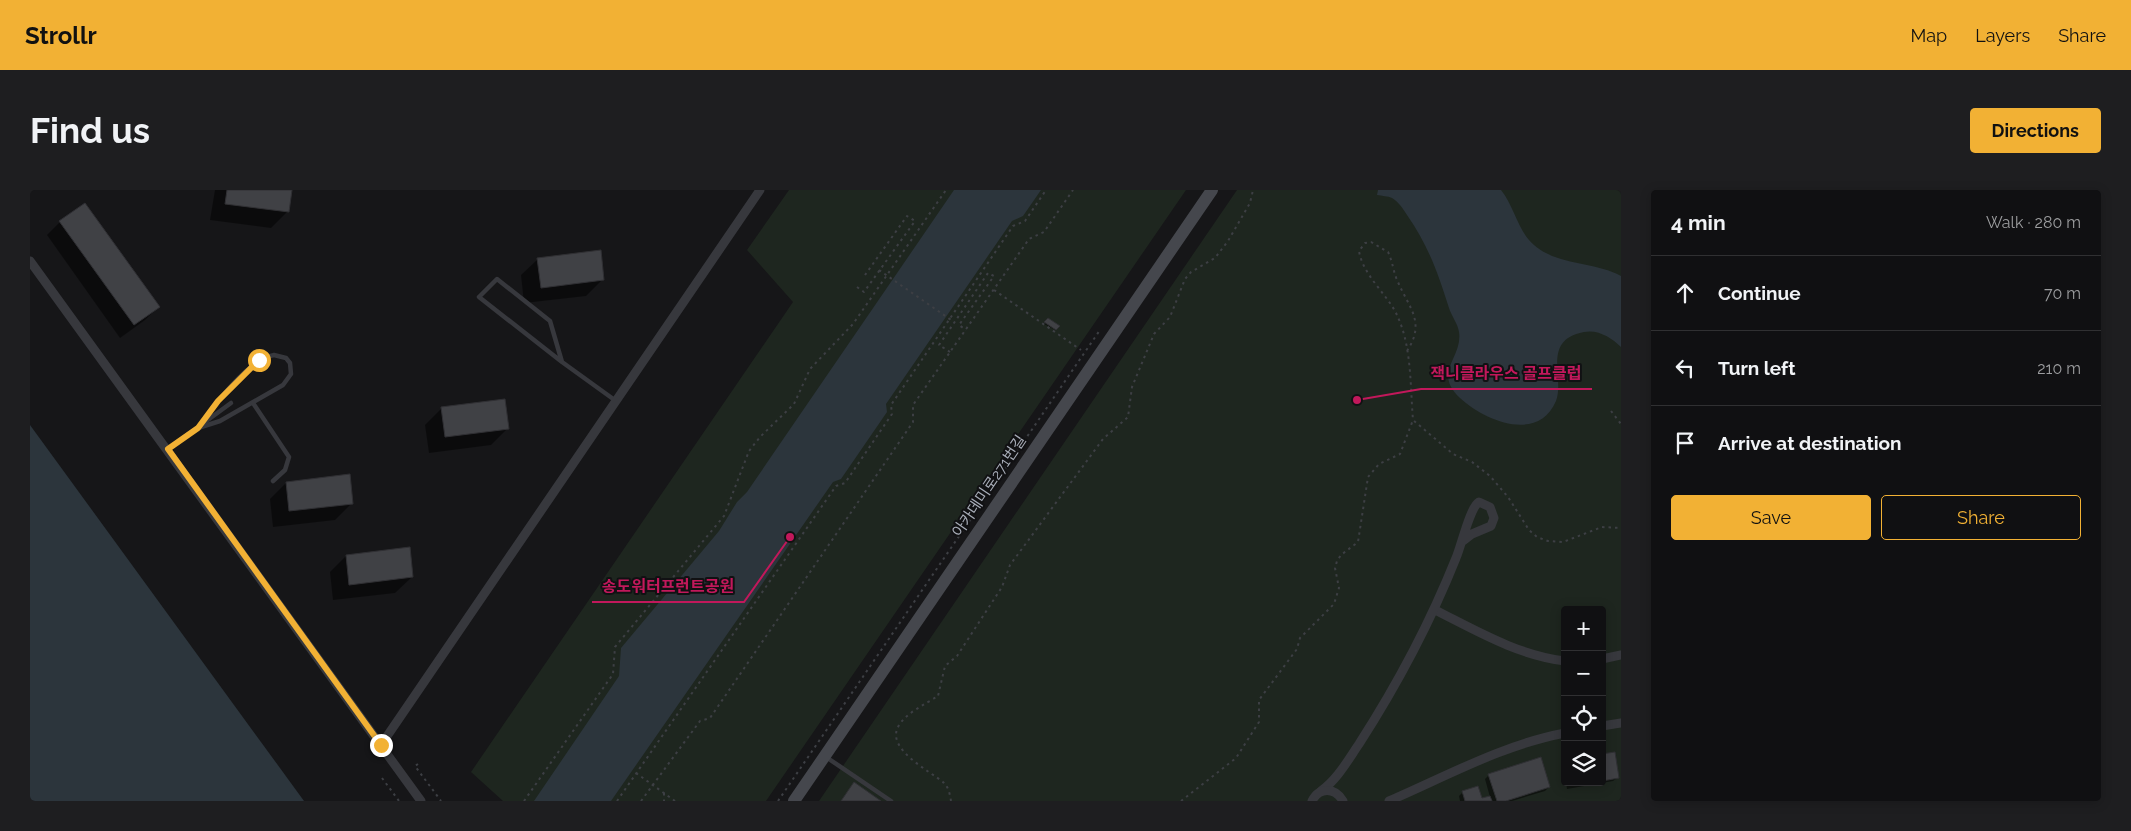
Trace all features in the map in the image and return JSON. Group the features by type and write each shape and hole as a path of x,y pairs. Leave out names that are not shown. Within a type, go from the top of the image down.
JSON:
{"street":[{"path":"381,745 760,190"},
{"name":"아카데미로271번길","path":"794,801 1212,190"},
{"path":"30,261 168,449 421,801"},
{"path":"1312,800 1333,780 1382,708 1435,610 1463,542"},
{"path":"1435,610 1506,646 1532,655 1561,659"},
{"path":"1606,658 1621,655"},
{"path":"1606,725 1621,723"},
{"path":"1389,801 1491,754 1543,737 1561,734"},
{"path":"1333,780 1337,793 1343,801"},
{"path":"1321,791 1327,790 1337,793"}],"lane":[{"path":"562,362 550,321 497,279 479,297 562,362 616,402"},
{"path":"274,355 286,358 291,369 289,380 220,421 198,428 218,401 259,360 274,355"},
{"path":"253,402 289,457 285,470 273,482"},
{"path":"168,449 231,404"},
{"path":"824,756 891,801"}],"path":[{"path":"524,801 613,674 615,647 724,516 749,451 760,437 782,418 794,404 814,364 853,324 946,190"},
{"path":"617,801 836,486 845,483 892,414 891,405 1014,226 1026,221 1046,190"},
{"path":"641,801 672,762 700,721 710,718 716,710 913,422 914,405 950,352 1029,240 1044,232 1073,190"},
{"path":"951,801 945,784 909,758 897,735 898,727 906,718 938,696 945,666 957,656 1002,587 1010,565 1103,439 1128,417 1132,387 1154,334 1170,317 1185,279 1191,272 1215,258 1228,241 1250,203 1253,190"},
{"path":"856,287 864,292 915,221 907,216 865,275"},
{"path":"1181,801 1236,758 1259,722 1259,700 1296,649 1300,638 1334,604 1340,588 1335,568 1341,555 1358,542 1368,477 1379,464 1400,454 1413,420 1407,352 1396,314 1384,293 1361,263 1359,251 1365,243 1371,242 1388,252 1398,282 1414,313 1415,334 1407,352"},
{"path":"879,270 954,322"},
{"path":"950,352 939,344 988,273 994,276 959,325 966,330"},
{"path":"994,290 1081,350"},
{"path":"778,801 1101,328"},
{"path":"1611,411 1621,424"},
{"path":"1413,420 1453,454 1472,462 1490,476 1508,497 1529,530 1537,537 1548,541 1564,542 1602,527 1621,528"},
{"path":"418,764 415,766 441,801"},
{"path":"636,773 675,801"},
{"path":"382,778 399,801"},
{"path":"664,793 664,801"}],"shaded area":[{"path":"789,190 1186,190 766,801 503,801 471,772 793,302 747,250"},
{"path":"954,190 1041,190 1023,216 1012,221 886,404 887,412 841,479 833,482 611,801 534,801 619,676 621,648 719,531 737,502 747,492"},
{"path":"1237,190 1621,190 1621,801 819,801"},
{"path":"1378,190 1501,190 1525,234 1539,249 1561,259 1598,267 1621,276 1621,347 1604,335 1594,332 1589,331 1571,336 1563,343 1559,351 1557,361 1558,392 1556,401 1548,414 1537,421 1524,425 1511,424 1483,414 1460,398 1452,389 1449,380 1448,373 1457,350 1459,332 1432,260 1421,237 1401,206 1392,198 1377,195"},
{"path":"30,425 304,801 30,801"}],"building":[{"path":"227,190 292,190 289,212 225,204"},
{"path":"85,203 160,307 134,325 59,221"},
{"path":"601,250 604,280 541,288 537,258"},
{"path":"1048,318 1060,326 1056,330 1044,322"},
{"path":"505,399 509,429 445,437 441,407"},
{"path":"350,474 353,504 289,511 286,482"},
{"path":"410,547 413,577 349,585 346,555"},
{"path":"1615,752 1619,778 1606,780 1606,753"},
{"path":"1541,757 1550,787 1506,801 1497,801 1488,774"},
{"path":"854,782 881,801 841,801"},
{"path":"1478,786 1482,798 1490,796 1492,801 1465,801 1462,791"}],"place":[{"name":"잭니클라우스 골프클럽","path":"1357,400"},
{"name":"송도워터프런트공원","path":"790,537"}],"route":[{"path":"259,360 218,401 198,428 168,449 381,745"}]}
